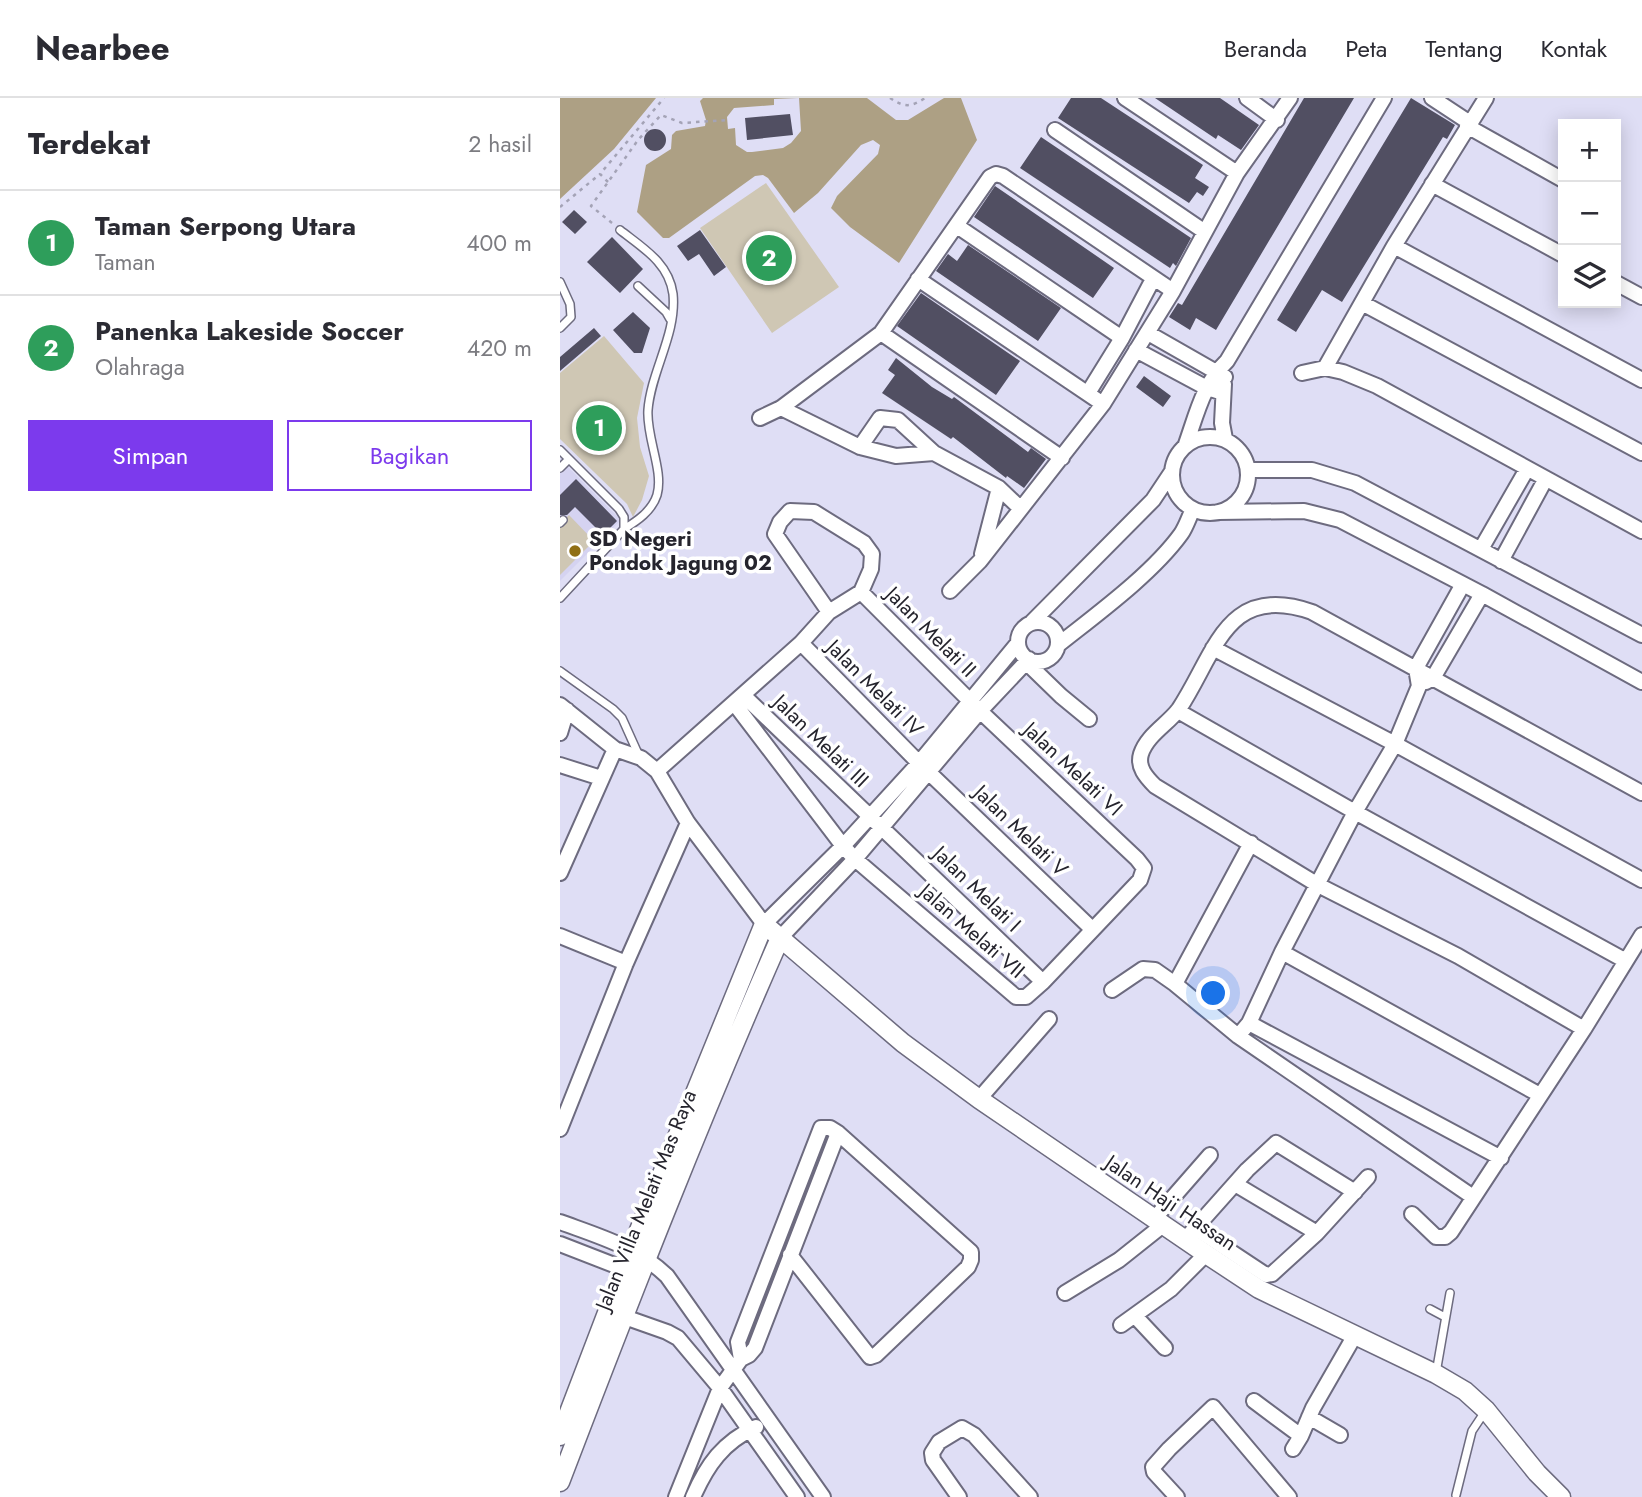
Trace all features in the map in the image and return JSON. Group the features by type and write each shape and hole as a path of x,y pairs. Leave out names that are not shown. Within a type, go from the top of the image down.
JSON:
{"street":[{"path":"1125,98 1237,173"},
{"path":"1247,98 1268,104 1277,120"},
{"path":"950,591 980,561 1103,404 1173,291 1237,173 1290,98"},
{"path":"780,938 855,859 876,822 976,706 1018,643 1022,630 1153,500 1171,473 1178,453 1186,444 1205,387 1220,375 1384,98"},
{"path":"1433,98 1469,124 1558,177"},
{"path":"1325,368 1394,246 1486,98"},
{"path":"1055,130 1205,232"},
{"path":"760,418 781,408 881,332 990,177 996,174 1003,176 1173,291"},
{"path":"1432,184 1558,252"},
{"path":"957,226 1122,338"},
{"path":"1394,246 1642,380"},
{"path":"918,279 1103,404"},
{"path":"1088,393 1122,338 1153,279"},
{"path":"1621,286 1642,297"},
{"path":"1362,303 1642,453"},
{"path":"881,332 1062,458"},
{"path":"1147,334 1220,375"},
{"path":"1136,350 1205,387 1223,393"},
{"path":"1302,373 1325,368 1343,372 1377,386 1642,531"},
{"path":"1220,375 1224,439"},
{"path":"781,408 860,447 896,456 934,453"},
{"path":"860,447 880,418 898,420 934,453 999,488 1020,508"},
{"path":"1186,444 1207,436 1224,439 1243,455 1248,470 1245,492 1238,502 1218,512"},
{"path":"1481,549 1527,469"},
{"path":"1248,470 1312,470 1343,478 1642,635"},
{"path":"1171,473 1177,494 1193,509 1201,512 1304,511 1348,524 1482,593 1642,682"},
{"path":"1501,561 1545,480"},
{"path":"980,561 999,488"},
{"path":"1058,645 1123,592 1161,555 1182,533 1193,509"},
{"path":"657,771 801,643 829,612 860,592 871,569 872,554 864,543 814,512 790,511 780,522 775,534 829,612"},
{"path":"1238,1036 1249,1023 1282,952 1355,813 1395,744 1419,687 1416,668 1463,584"},
{"name":"Jalan Melati II","path":"860,592 976,706"},
{"path":"1419,687 1433,678 1482,593"},
{"path":"1584,1029 1458,956 1318,884 1155,786 1145,776 1140,764 1141,752 1158,730 1178,711 1226,627 1239,615 1264,606 1294,606 1312,612 1642,793"},
{"path":"1027,660 1047,660 1058,645 1058,638 1052,627 1046,623 1032,622"},
{"name":"Jalan Melati IV","path":"801,643 925,767"},
{"path":"1018,643 1027,660 1061,696 1089,719"},
{"path":"1213,648 1395,744 1642,880"},
{"path":"976,706 1027,660"},
{"path":"739,699 855,859"},
{"name":"Jalan Melati III","path":"739,699 876,822"},
{"name":"Jalan Melati VI","path":"976,706 1138,859 1144,868"},
{"path":"560,733 564,708 615,749 641,758 657,771 688,823 764,924 843,846 876,822"},
{"path":"1178,711 1355,813 1626,961"},
{"path":"560,873 563,856 615,749"},
{"path":"560,765 601,778"},
{"name":"Jalan Melati V","path":"925,767 1092,929"},
{"name":"Jalan Melati I","path":"876,822 1043,982"},
{"path":"560,1129 626,963 688,823"},
{"path":"1175,984 1251,843"},
{"name":"Jalan Melati VII","path":"855,859 1016,997 1026,997 1043,982 1140,880 1144,868"},
{"name":"Jalan Haji Hassan","path":"764,924 903,1043 979,1099 1158,1222 1190,1234 1206,1254 1259,1289 1436,1374 1465,1391 1486,1410 1553,1494"},
{"name":"Jalan Villa Melati Mas Raya","path":"560,1482 616,1314 716,1063 764,924"},
{"path":"1412,1214 1436,1237 1445,1237 1451,1232 1642,935"},
{"path":"560,936 626,963"},
{"name":"Jalan Villa Melati Mas Raya","path":"716,1063 780,938"},
{"path":"1282,952 1540,1095"},
{"path":"1112,989 1149,968 1175,984 1238,1036 1473,1197"},
{"path":"979,1099 1049,1019"},
{"path":"1249,1023 1501,1158"},
{"path":"736,1365 738,1342 821,1128 830,1128 838,1133 971,1252 971,1260 968,1267 876,1355 870,1357 790,1255"},
{"path":"676,1497 720,1388 736,1365 755,1348 838,1133"},
{"path":"1355,1192 1276,1143 1190,1234 1266,1275 1278,1270 1317,1233 1355,1192 1368,1177"},
{"path":"1065,1293 1119,1261 1158,1222 1210,1155"},
{"path":"1235,1184 1317,1233"},
{"path":"560,1222 638,1254 667,1276 736,1365 769,1422 823,1497"},
{"path":"560,1244 632,1272"},
{"path":"1121,1325 1171,1289 1206,1254"},
{"path":"616,1314 673,1334 720,1388 797,1497"},
{"name":"Jalan Villa Melati Mas Raya","path":"560,1436 616,1314"},
{"path":"1135,1316 1165,1348"},
{"path":"1293,1449 1355,1335"},
{"path":"1254,1401 1301,1436"},
{"path":"1177,1497 1154,1472 1153,1467 1213,1407 1289,1497"},
{"path":"1309,1417 1340,1435"},
{"path":"693,1497 716,1456 750,1430 769,1422"},
{"path":"959,1497 933,1460 932,1453 939,1442 962,1428 974,1435 1030,1497"}],"lane":[{"path":"560,598 624,529 649,510 657,496 658,478 649,438 648,410 669,332 673,296 667,275 657,258 620,230"},
{"path":"560,282 571,312 571,317 560,328"},
{"path":"638,286 670,319"},
{"path":"560,450 619,509 624,517 624,529"},
{"path":"560,468 569,459"},
{"path":"560,671 622,718 641,758"},
{"path":"1436,1374 1450,1293"},
{"path":"1430,1309 1445,1317"},
{"path":"1456,1495 1472,1431 1486,1410"}],"path":[{"path":"560,207 600,174 664,98"},
{"path":"890,98 901,106 912,106 925,98"},
{"path":"620,230 591,206 638,140 661,115 682,124 728,120"},
{"path":"600,174 607,182"}],"shaded area":[{"path":"560,98 656,98 614,149 560,199"},
{"path":"703,98 867,98 896,120 908,120 944,98 961,98 977,140 899,263 850,227 831,208 837,196 878,154 880,145 873,140 861,145 818,193 794,213 768,178 763,175 755,176 669,238 663,238 637,212 646,165 671,149 672,135 676,131 705,126 706,120 700,101"},
{"path":"766,183 839,287 772,333 700,228"},
{"path":"604,336 644,383 637,418 640,447 649,476 642,500 633,517 627,504 560,439 560,373"},
{"name":"SD Negeri Pondok Jagung 02","path":"560,459 621,520 560,581"},
{"path":"569,515 594,541 560,575 560,524"}],"pier":[{"path":"799,98 801,131 791,143 783,148 752,152 736,145 735,128 728,129 727,117 734,108 774,105 774,99"}],"building":[{"path":"1071,98 1101,98 1203,165 1195,178 1209,187 1203,196 1197,192 1189,203 1058,118"},
{"path":"1155,98 1220,98 1259,125 1241,150 1218,135 1216,139"},
{"path":"1304,98 1354,98 1216,330 1196,318 1190,330 1169,317 1178,303 1182,305"},
{"path":"1411,98 1455,125 1447,139 1443,137 1342,302 1322,290 1296,332 1277,320"},
{"path":"790,114 793,135 747,140 745,118"},
{"path":"655,129 663,132 666,140 663,148 655,151 647,148 644,140 647,132"},
{"path":"1041,137 1191,238 1176,266 1173,263 1170,268 1020,168"},
{"path":"995,186 1114,268 1093,298 974,217"},
{"path":"574,210 587,222 575,234 562,222"},
{"path":"700,230 726,267 714,276 699,254 688,261 677,246"},
{"path":"612,237 643,269 620,293 587,262"},
{"path":"968,245 1061,308 1038,341 936,271 948,254 957,261"},
{"path":"921,293 1020,361 996,395 897,326"},
{"path":"633,312 650,328 642,353 634,353 613,330"},
{"path":"594,328 601,336 560,371 560,357"},
{"path":"896,358 932,387 952,399 954,397 1028,452 1031,448 1046,459 1024,488 1007,476 1006,478 953,437 951,439 882,393 895,375 888,370"},
{"path":"1144,376 1171,396 1163,407 1136,387"},
{"path":"576,479 617,521 603,535 575,507 567,515 560,515 560,495"}],"place":[{"name":"Panenka Lakeside Soccer","path":"769,258"},
{"name":"Taman Serpong Utara","path":"599,428"},
{"name":"SD Negeri Pondok Jagung 02","path":"575,551"}]}
